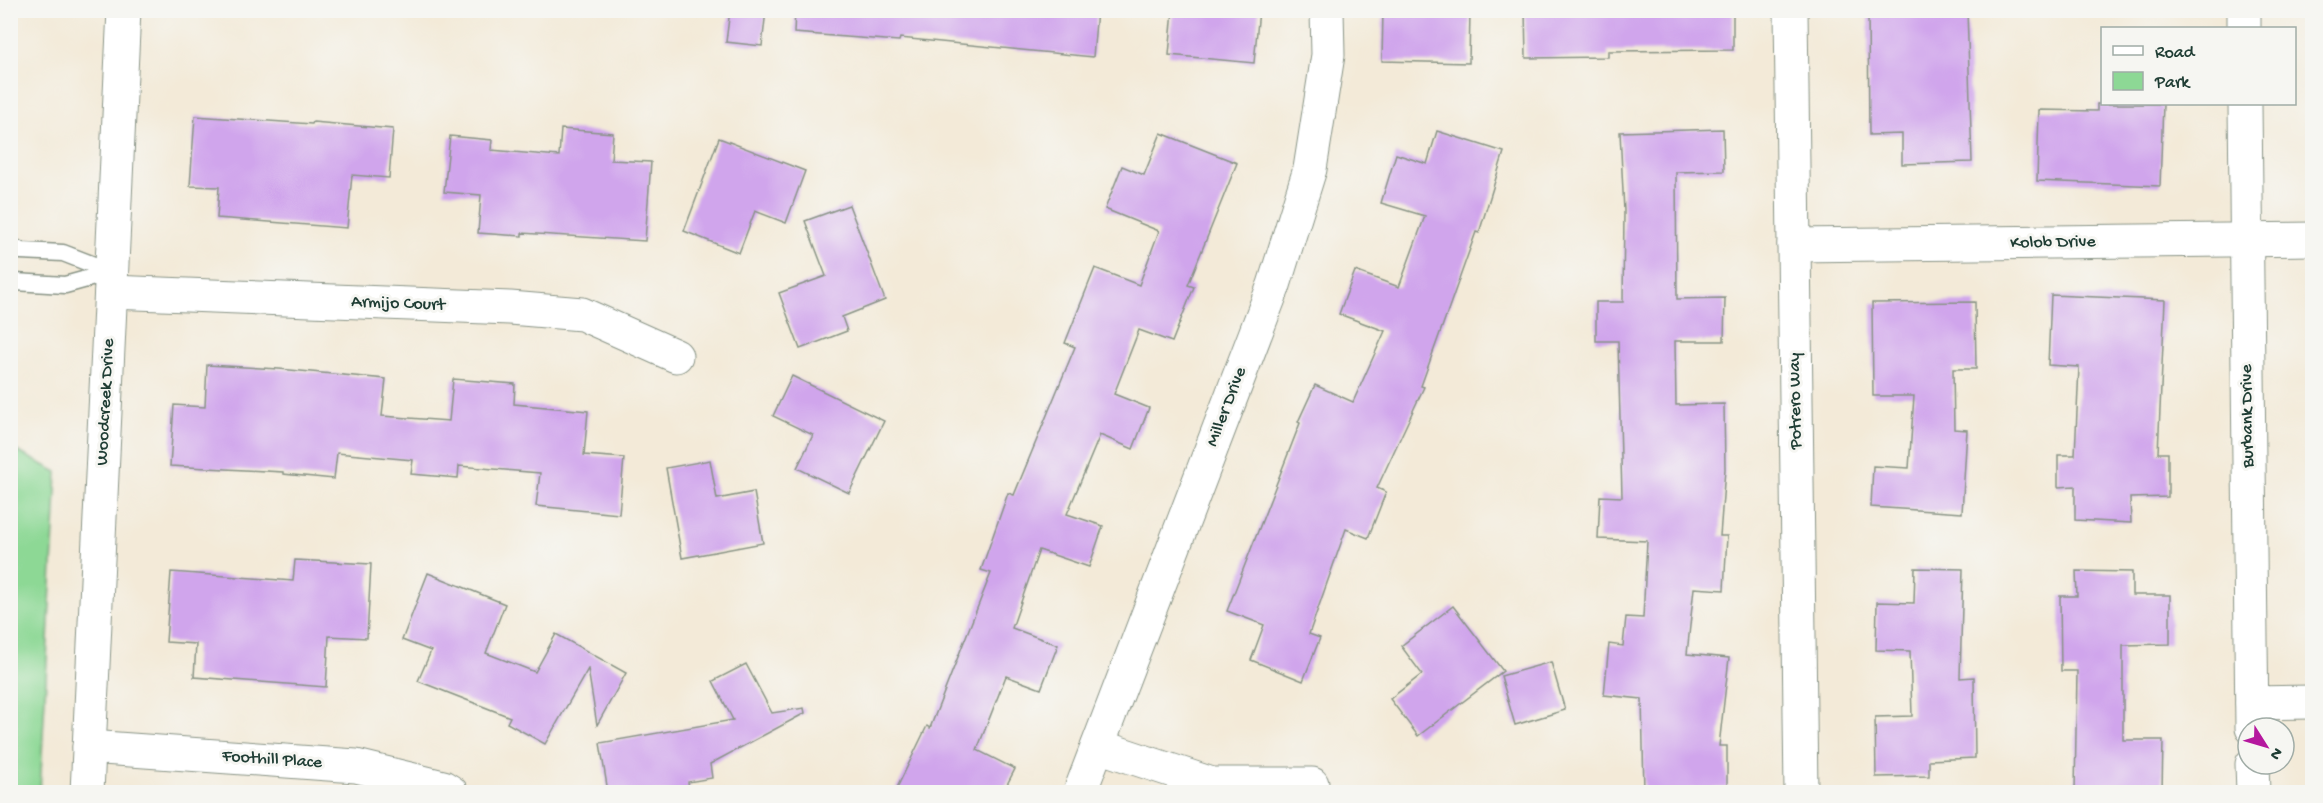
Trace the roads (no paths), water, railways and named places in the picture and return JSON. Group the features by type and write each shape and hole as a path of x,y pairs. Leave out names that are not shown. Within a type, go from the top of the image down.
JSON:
{"street":[{"name":"Woodcreek Drive","path":"87,792 124,10"},
{"name":"Miller Drive","path":"1080,792 1274,285 1307,179 1328,55 1327,10"},
{"name":"Potrero Way","path":"1791,10 1801,792"},
{"path":"2244,10 2244,27"},
{"name":"Burbank Drive","path":"2245,105 2252,716"},
{"name":"Kolob Drive","path":"1794,245 2313,239"},
{"name":"Armijo Court","path":"112,282 582,314 676,356"},
{"path":"2252,716 2313,702"},
{"path":"1098,746 1212,784 1312,784"},
{"name":"Foothill Place","path":"89,747 356,766 443,787 451,792"},
{"path":"2253,776 2253,792"}],"lane":[{"path":"10,246 21,251 63,254 112,282"},
{"path":"10,280 65,285 112,282"}]}
